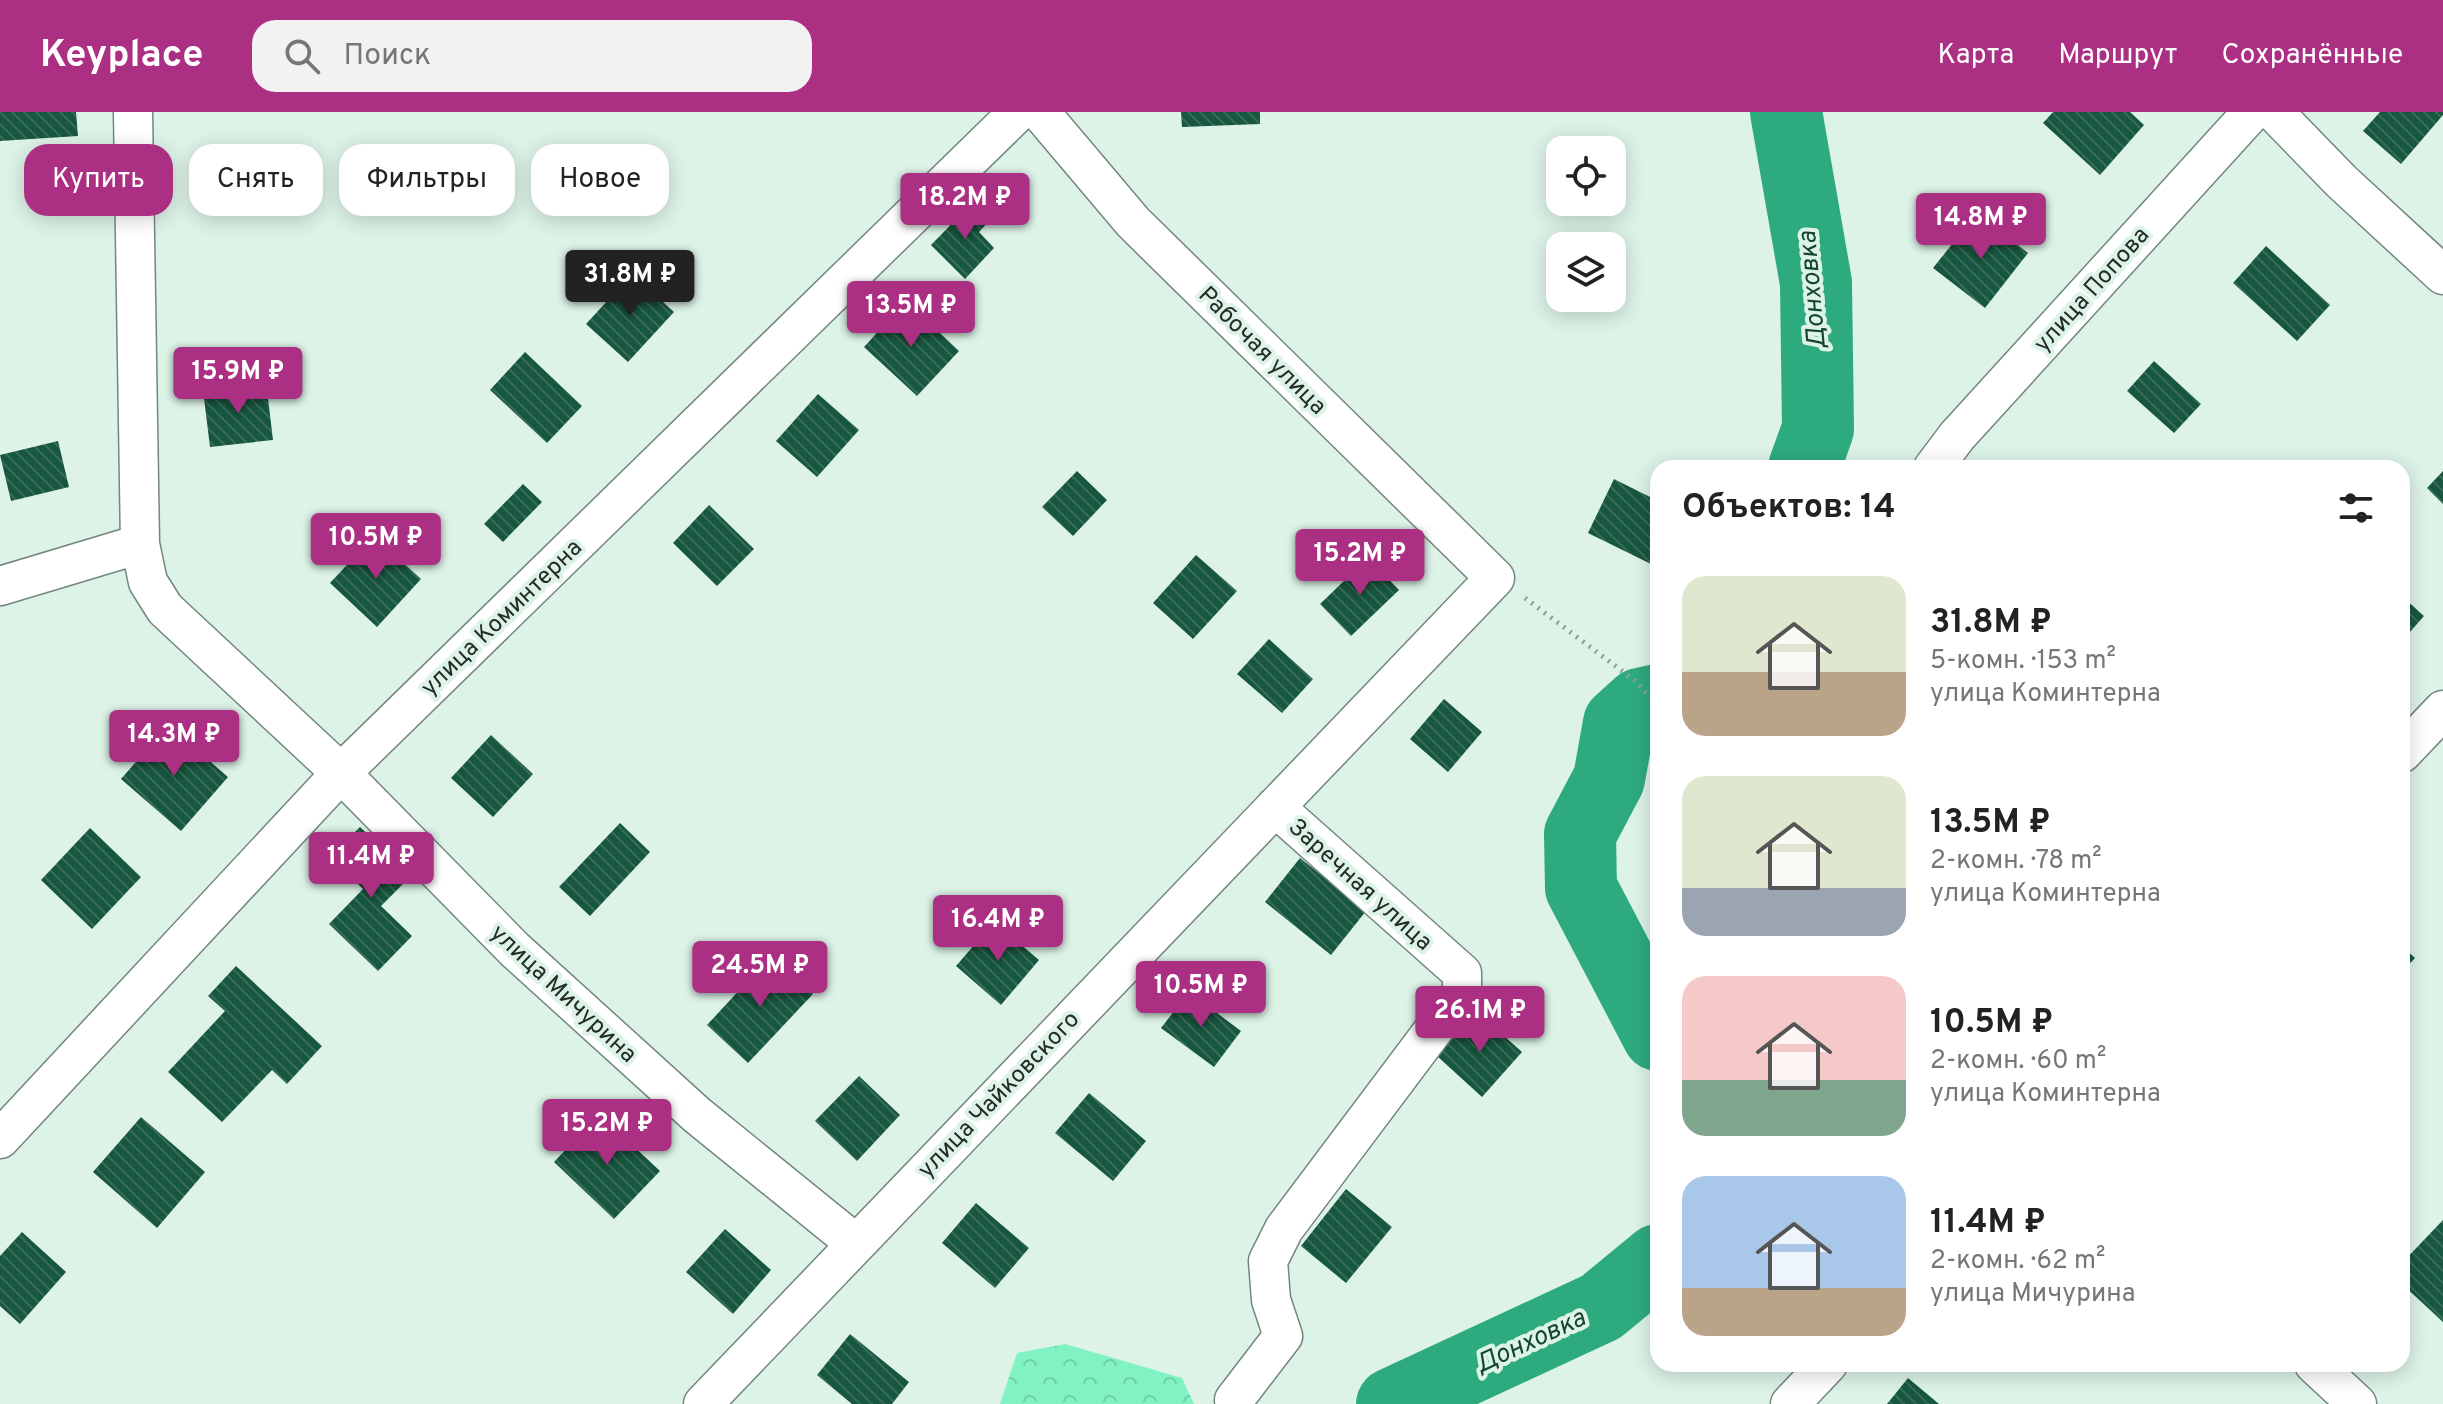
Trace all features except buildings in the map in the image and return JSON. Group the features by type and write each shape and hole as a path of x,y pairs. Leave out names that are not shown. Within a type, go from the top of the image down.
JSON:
{"street":[{"name":"улица Мичурина","path":"133,112 140,544 148,582 165,609 341,773 514,949 697,1115 855,1243"},
{"name":"улица Коминтерна","path":"0,1139 341,773 1018,112"},
{"name":"Рабочая улица","path":"1040,112 1133,222 1495,578"},
{"name":"улица Попова","path":"1939,460 1957,436 2252,112"},
{"path":"2274,112 2341,181 2443,275"},
{"path":"0,586 140,544"},
{"name":"улица Чайковского","path":"703,1404 1495,578"},
{"path":"2410,745 2443,710"},
{"name":"Заречная улица","path":"1234,1400 1283,1336 1271,1300 1268,1261 1284,1229 1462,992 1462,973 1275,807"},
{"path":"1790,1404 1820,1372"},
{"path":"2323,1372 2357,1404"}],"path":[{"path":"1495,578 1634,680 1650,697"}],"green space":[{"path":"1065,1344 1182,1378 1194,1404 1000,1404 1017,1353"}],"waterway":[{"name":"Донховка","path":"1786,112 1816,283 1818,429 1807,460"},
{"name":"Донховка","path":"1650,702 1640,704 1619,723 1609,779 1580,834 1581,888 1650,1020"},
{"name":"Донховка","path":"1392,1404 1601,1307 1650,1267"}]}
